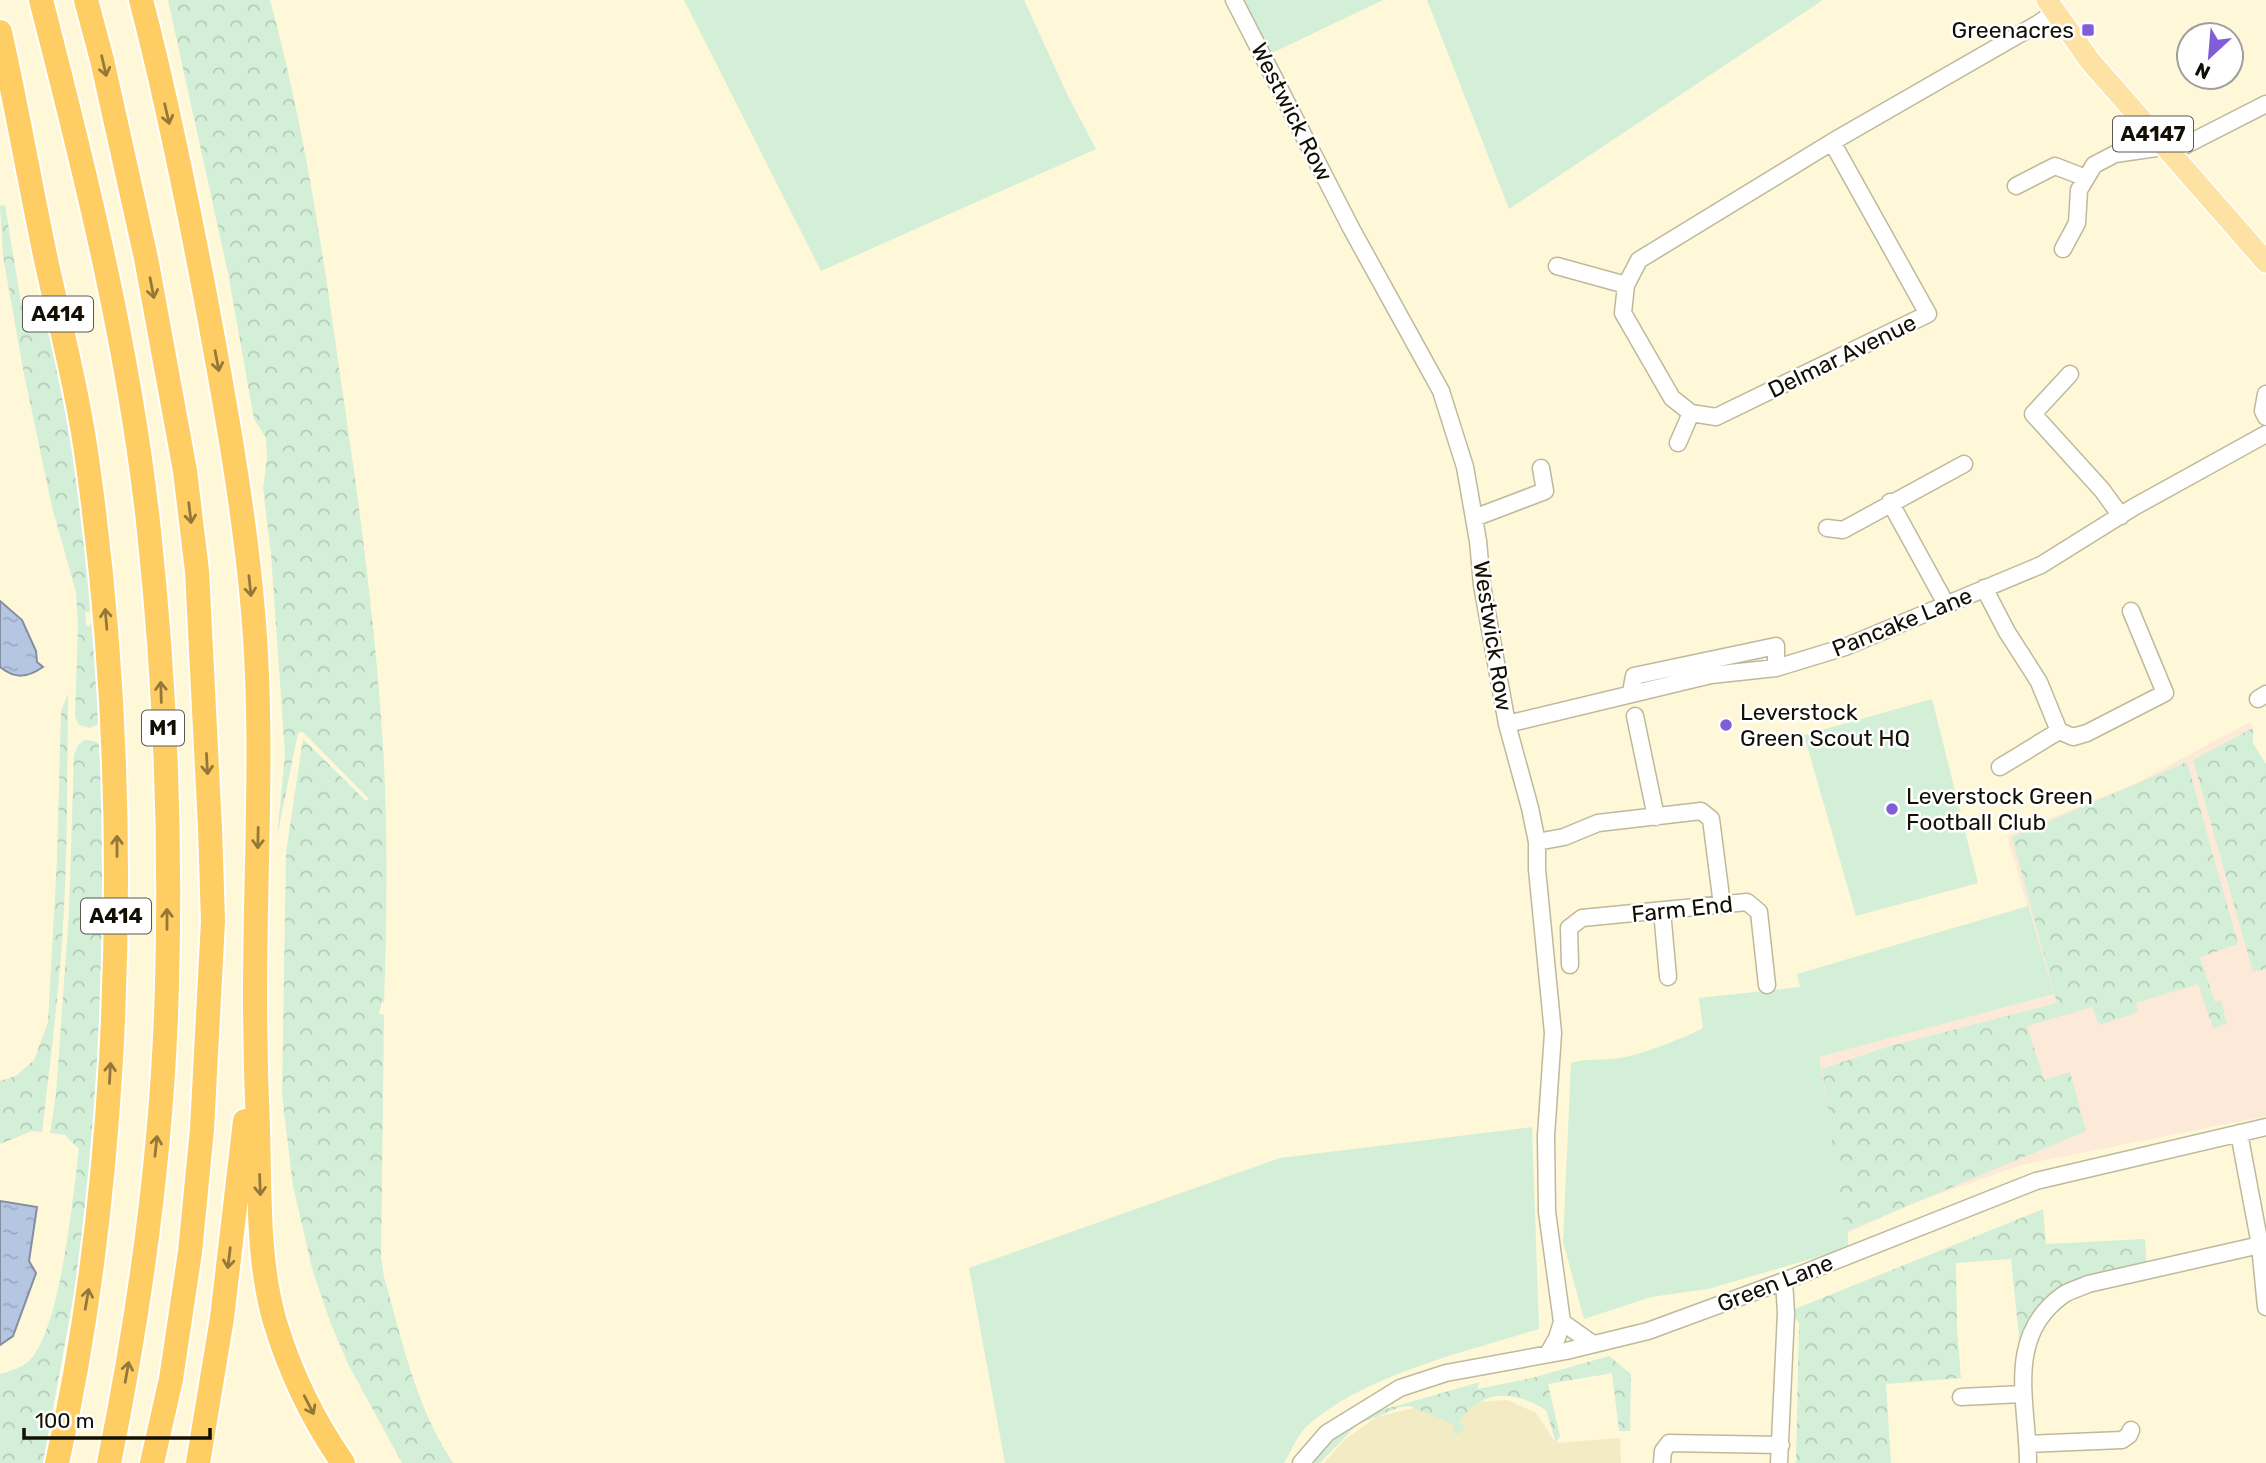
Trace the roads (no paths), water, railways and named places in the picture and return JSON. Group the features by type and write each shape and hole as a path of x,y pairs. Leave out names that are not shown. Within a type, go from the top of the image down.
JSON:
{"highway":[{"name":"M1","path":"41,0 92,206 131,403 149,529 160,654 167,833 167,986 163,1050 146,1237 127,1373 109,1463"},
{"name":"M1","path":"86,0 146,258 183,459 197,571 210,814 213,921 202,1129 190,1252 171,1380 152,1463"},
{"path":"141,0 190,217 221,380 244,530 253,613 259,780 255,995 261,1228 268,1287 275,1320 291,1367 326,1438 343,1463"},
{"path":"0,32 47,262"},
{"name":"A414","path":"0,97 47,262 88,462 112,689 118,843 115,986 107,1121 92,1268 57,1463"},
{"path":"198,1463 225,1292 246,1105 255,995"}],"main road":[{"name":"A4147","path":"2052,6 2090,61 2266,262"}],"street":[{"name":"Westwick Row","path":"1234,0 1350,228 1441,391 1465,467 1482,585 1507,724 1537,842 1537,869 1553,1033 1546,1136 1546,1212 1562,1322"},
{"path":"1678,443 1690,413 1672,398 1623,313 1626,285 1639,260 1832,142 2039,23 2052,6"},
{"path":"2063,249 2077,223 2079,190 2094,165 2115,154 2166,150 2266,104"},
{"name":"Delmar Avenue","path":"1690,413 1716,417 1928,314 1832,142"},
{"path":"2016,186 2055,166 2086,178"},
{"path":"1557,266 1626,285"},
{"path":"2070,374 2033,414 2121,516"},
{"path":"2266,394 2263,411 2266,417"},
{"name":"Pancake Lane","path":"1507,724 1631,692 1634,676 1710,668 1776,646 1776,668 1845,647 2041,565 2266,434"},
{"path":"1827,528 1843,530 1964,464"},
{"path":"1474,519 1545,491 1541,468"},
{"path":"1890,502 1945,604"},
{"path":"1984,588 2007,632 2039,682 2059,731 2073,737 2087,733 2165,694 2131,611"},
{"path":"1635,716 1656,817"},
{"path":"2000,767 2059,731"},
{"path":"1537,842 1564,837 1598,823 1701,811 1711,819 1722,905"},
{"name":"Farm End","path":"1570,965 1569,928 1582,918 1747,902 1759,912 1767,985"},
{"path":"1662,911 1668,977"},
{"name":"Green Lane","path":"1301,1463 1327,1433 1400,1388 1446,1373 1548,1354 1648,1331 1784,1281 2036,1181 2266,1127"},
{"path":"2239,1133 2260,1244 2266,1307"},
{"path":"2028,1463 2022,1366 2031,1334 2046,1312 2064,1295 2088,1284 2260,1244"},
{"path":"1779,1463 1786,1312 1784,1281"},
{"path":"1548,1354 1562,1322 1593,1344"},
{"path":"1961,1397 2022,1394"},
{"path":"2028,1444 2122,1440 2131,1430"},
{"path":"1662,1463 1663,1451 1669,1443 1781,1445"}],"water":[{"path":"0,601 22,620 36,651 37,662 43,667 37,671 21,676 11,674 0,667"},
{"path":"0,1201 37,1207 29,1261 36,1273 13,1336 0,1345"}],"place":[{"name":"Greenacres","path":"2088,30"},
{"name":"Leverstock Green Scout HQ","path":"1726,725"},
{"name":"Leverstock Green Football Club","path":"1892,809"}]}
